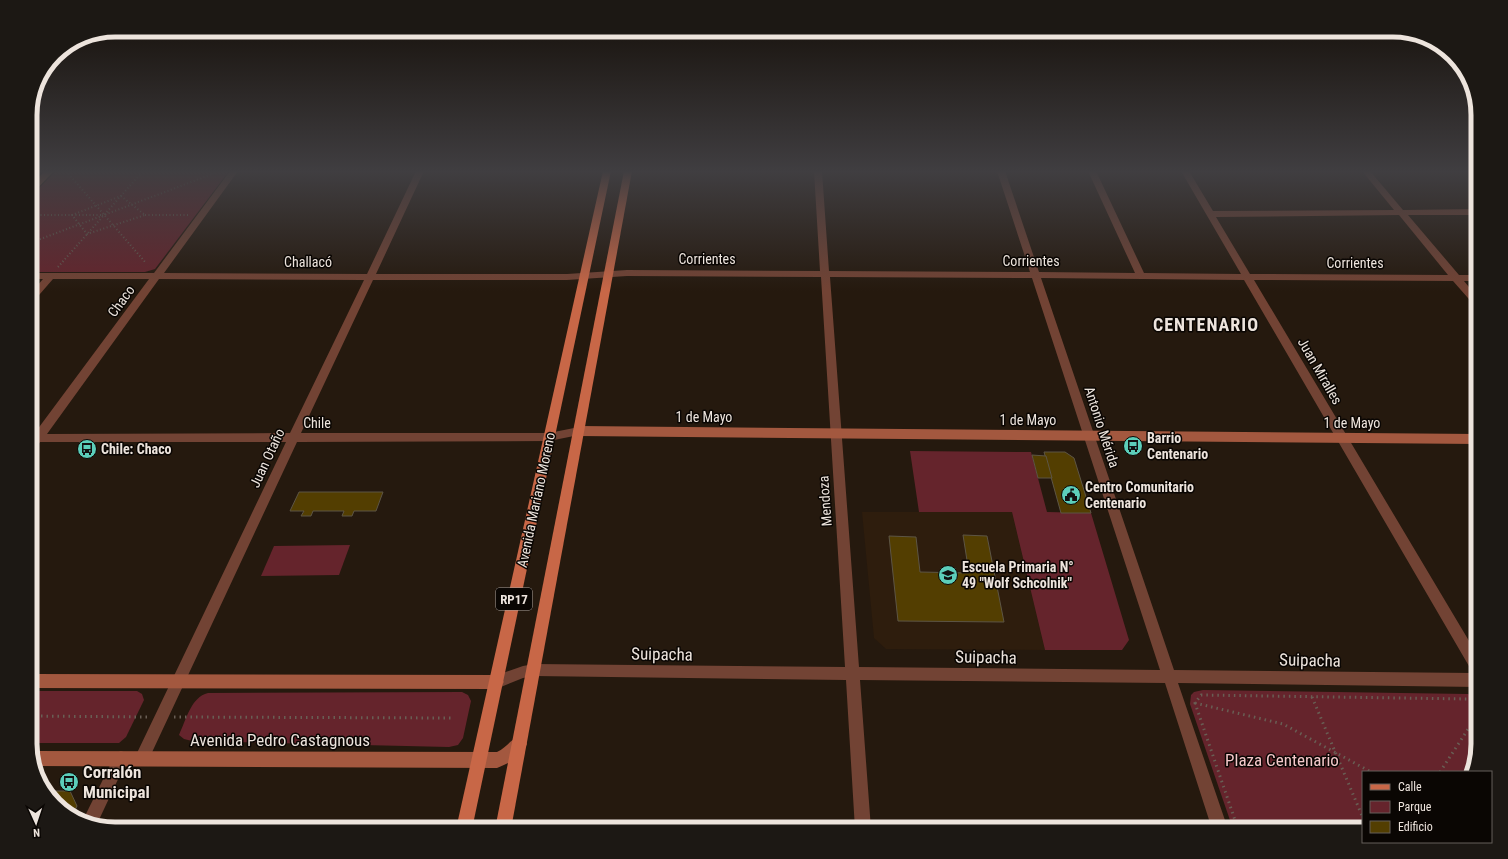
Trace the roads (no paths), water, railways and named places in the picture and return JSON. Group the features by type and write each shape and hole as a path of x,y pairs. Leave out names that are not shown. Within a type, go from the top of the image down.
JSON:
{"main road":[{"name":"Avenida Mariano Moreno","path":"466,822 599,211"},
{"name":"Avenida Mariano Moreno","path":"505,822 621,211"}],"street":[{"name":"Chaco","path":"37,434 205,211"},
{"name":"Juan Otaño","path":"142,758 401,211"},
{"name":"Mendoza","path":"821,211 863,822"},
{"name":"Antonio Mérida","path":"1014,211 1218,822"},
{"path":"1111,211 1141,276"},
{"name":"Juan Miralles","path":"1208,211 1471,657"},
{"path":"1400,212 1471,296"},
{"path":"1210,214 1471,212"},
{"name":"Challacó","path":"37,275 54,273 157,276 585,275"},
{"path":"37,292 54,273"},
{"name":"Corrientes","path":"585,275 609,273 1471,278"},
{"name":"1 de Mayo","path":"579,431 1342,438 1471,442"},
{"name":"Chile","path":"37,438 549,437 579,431"},
{"name":"Suipacha","path":"496,682 523,672 534,670 1471,680"},
{"path":"37,681 496,682"},
{"name":"Avenida Pedro Castagnous","path":"39,758 497,760 507,757 515,751 520,742"},
{"path":"92,818 121,758"}],"place":[{"name":"Barrio Centenario","path":"1133,446"},
{"name":"Chile: Chaco","path":"87,449"},
{"name":"Centro Comunitario Centenario","path":"1071,495"},
{"name":"Escuela Primaria N° 49 \"Wolf Schcolnik\"","path":"948,575"},
{"name":"Corralón Municipal","path":"69,782"}],"district":[{"name":"CENTENARIO","path":"1206,325"}],"park label":[{"name":"Plaza Centenario","path":"1282,760"}]}
